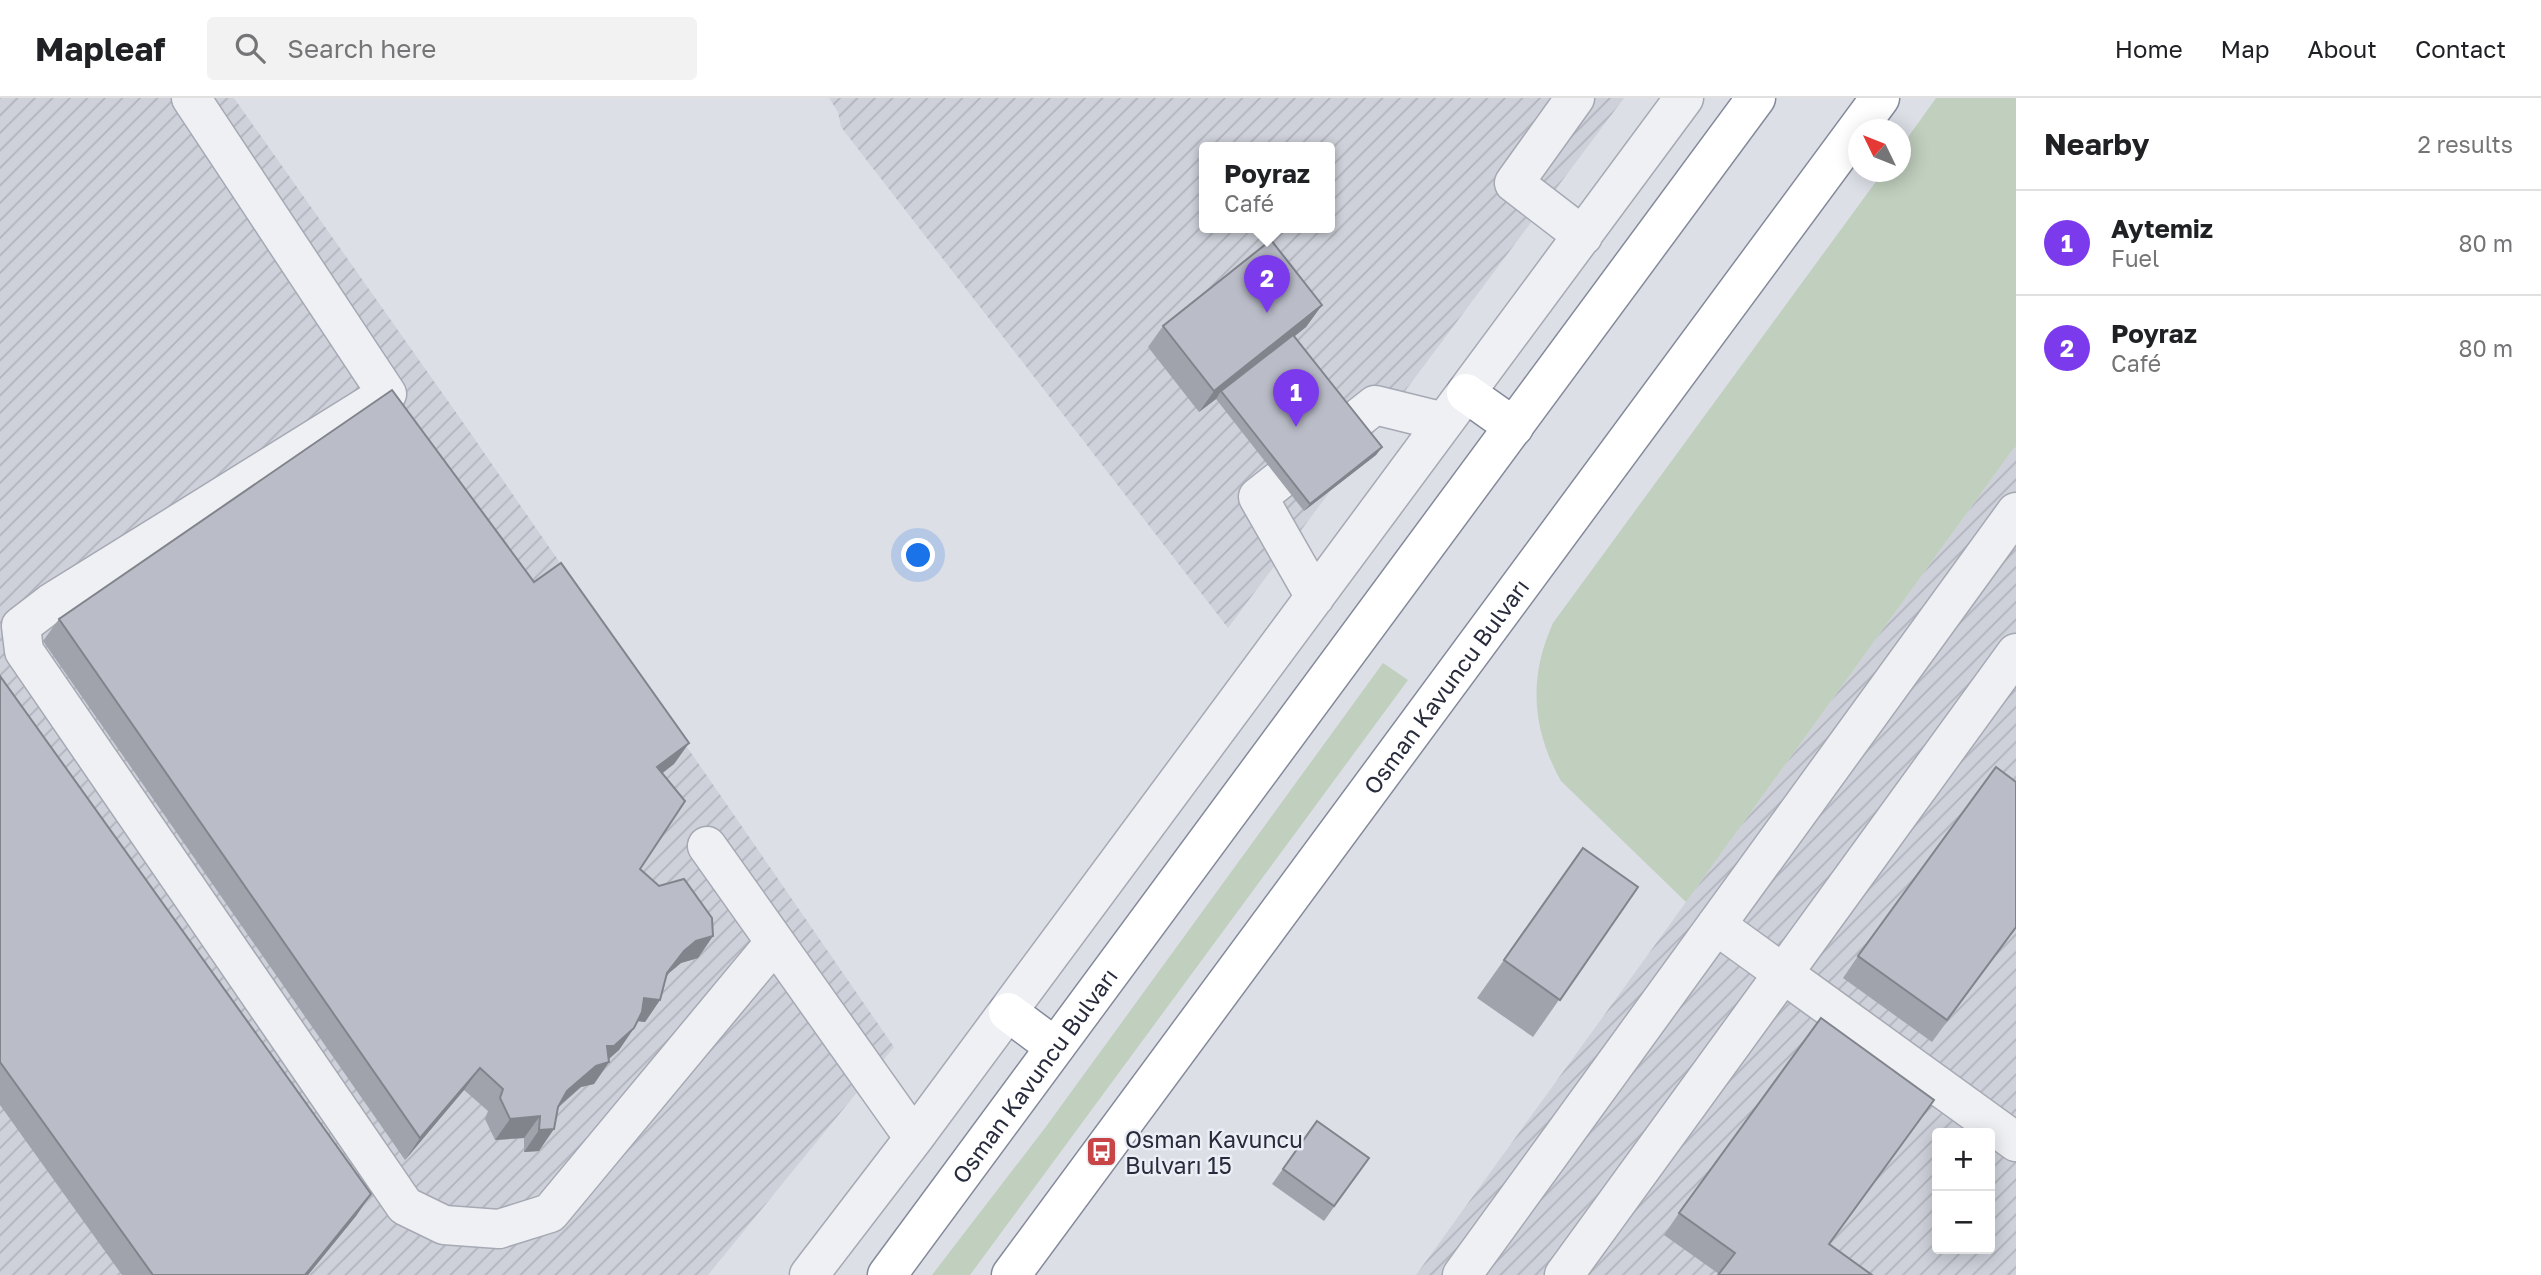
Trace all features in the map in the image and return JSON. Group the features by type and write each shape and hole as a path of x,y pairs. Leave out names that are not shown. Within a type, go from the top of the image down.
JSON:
{"highway":[{"name":"Osman Kavuncu Bulvarı","path":"887,1275 1756,98"},
{"name":"Osman Kavuncu Bulvarı","path":"1011,1275 1880,98"},
{"path":"1455,408 1514,427"},
{"path":"1008,1012 1055,1048"}],"street":[{"path":"191,98 387,394 412,426"},
{"path":"1575,98 1514,183 1583,236"},
{"path":"808,1275 1008,1012 1685,98"},
{"path":"387,394 51,603 21,626 24,651 405,1206 443,1225 499,1229 550,1213 775,942"},
{"path":"1315,597 1258,497 1375,405 1455,408"},
{"path":"1462,1275 2016,512"},
{"path":"1564,1275 2016,653"},
{"path":"707,846 914,1138"},
{"path":"1716,925 2016,1142"}],"shaded area":[{"path":"0,98 234,98 467,428 894,1047 708,1275 0,1275"},
{"path":"829,98 1624,98 1228,628 841,127 838,112"},
{"path":"2016,445 2016,1275 1416,1275"}],"green space":[{"path":"1936,98 2016,98 2016,445 1686,902 1561,781 1551,762 1539,723 1537,683 1545,643 1553,623 1876,182 1911,182 1911,133"},
{"path":"1383,663 1408,680 970,1275 932,1275 1045,1128"}],"building":[{"path":"1271,240 1322,305 1214,391 1163,326"},
{"path":"1293,335 1382,447 1310,504 1221,391"},
{"path":"392,390 534,582 561,563 689,743 657,767 685,801 640,869 659,886 684,879 712,918 713,936 696,941 684,951 667,973 660,1000 644,998 642,1012 634,1028 614,1046 607,1046 609,1062 596,1066 567,1091 558,1107 554,1129 539,1130 540,1116 510,1119 500,1098 503,1089 480,1068 420,1138 59,619"},
{"path":"0,676 371,1194 305,1275 153,1275 0,1062"},
{"path":"1996,767 2016,782 2016,927 1947,1020 1858,956"},
{"path":"1583,848 1638,887 1560,1000 1504,960"},
{"path":"1821,1018 1934,1100 1829,1244 1872,1275 1718,1275 1735,1253 1679,1213"},
{"path":"1317,1121 1369,1158 1334,1206 1283,1169"}],"place":[{"name":"Poyraz","path":"1267,313"},
{"name":"Aytemiz","path":"1296,427"},
{"name":"Osman Kavuncu Bulvarı 15","path":"1102,1152"}]}
